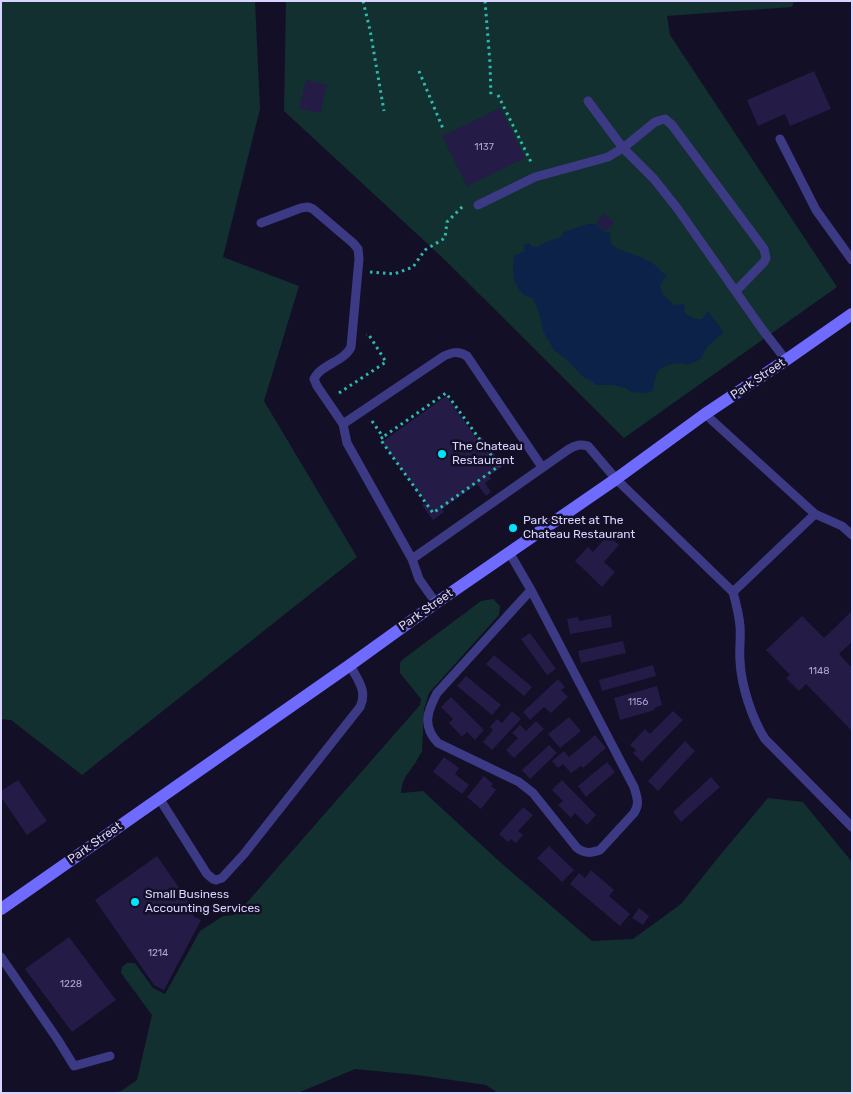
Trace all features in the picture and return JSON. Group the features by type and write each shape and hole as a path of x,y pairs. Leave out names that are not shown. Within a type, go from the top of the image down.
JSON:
{"main road":[{"name":"Park Street","path":"1,909 436,603 616,479 705,414 852,314"}],"lane":[{"path":"588,100 623,148 644,168 677,208 786,360"},
{"path":"478,205 542,174 556,172 608,157 623,148 655,122 665,119 672,125 764,249 766,258 764,262 736,291"},
{"path":"780,139 816,210 852,260"},
{"path":"261,222 308,207 313,209 358,249 359,259 352,344 347,353 318,373 314,379 316,386 343,424 347,443 412,559 419,579 436,603"},
{"path":"343,424 444,356 456,352 462,353 467,356 542,467"},
{"path":"705,414 815,514 842,526 852,535"},
{"path":"412,559 574,446 588,446 616,479 733,592 740,627 742,682 756,724 765,738 852,827"},
{"path":"733,592 815,514"},
{"path":"509,552 531,590 634,787 638,801 638,807 634,813 600,850 588,854 577,848 533,793 519,782 438,743 432,737 427,722 428,712 437,694 531,590"},
{"path":"159,798 207,874 216,880 222,878 244,854 360,707 363,689 350,665"},
{"path":"1,957 74,1066 110,1056"}],"path":[{"path":"363,1 384,111"},
{"path":"485,1 491,98"},
{"path":"419,71 444,131"},
{"path":"498,95 533,166"},
{"path":"367,271 394,274 413,267 426,250 445,238 447,222 467,203"},
{"path":"337,395 386,362 369,335 362,334"},
{"path":"446,392 498,466 433,513 380,439 383,437 446,392"},
{"path":"352,418 358,425 369,417 383,437"}],"green space":[{"path":"1,1 255,1 260,109 223,257 299,286 264,401 357,557 82,775 11,720 1,719"},
{"path":"286,1 794,1 792,7 667,16 670,35 837,287 624,438 445,260 284,111"},
{"path":"493,599 500,606 499,615 429,693 424,709 422,752 405,778 401,793 423,791 500,862 592,941 633,939 681,904 768,798 803,802 852,862 852,1093 498,1093 486,1085 417,1075 355,1069 298,1093 111,1093 121,1091 137,1080 152,1015 121,973 122,967 127,963 135,963 153,988 165,994 200,931 223,916 237,913 243,907 420,705 421,699 400,673 400,663 402,660 481,601"}],"water":[{"path":"588,224 596,224 606,233 609,232 612,245 654,264 667,276 660,286 666,297 675,305 684,304 684,312 696,319 703,318 708,311 723,331 708,347 701,359 688,365 673,364 659,370 653,391 647,393 631,392 626,388 613,385 596,385 583,377 567,360 554,350 543,331 535,303 532,298 520,291 514,280 514,256 524,251 524,245 529,243 533,247 538,247 560,238 564,232"}],"building":[{"path":"814,71 831,109 790,126 785,114 758,126 747,100"},
{"path":"306,80 327,85 320,113 299,108"},
{"path":"500,108 525,158 467,186 442,136"},
{"path":"604,214 614,222 606,231 596,223"},
{"name":"The Chateau Restaurant","path":"446,396 477,439 481,436 503,466 489,476 491,479 485,483 491,492 486,496 477,484 442,509 444,512 433,520 422,505 426,503 382,442"},
{"path":"608,535 619,545 604,562 615,572 602,587 575,561 588,547 593,552"},
{"path":"851,612 852,642 839,654 852,668 852,731 806,684 799,691 786,678 790,675 766,650 802,616 824,638"},
{"path":"611,615 612,627 570,634 567,619 578,617 579,621"},
{"path":"530,633 556,669 547,675 521,639"},
{"path":"623,641 626,653 581,663 578,651"},
{"path":"494,655 532,687 524,696 486,664"},
{"path":"653,665 656,676 602,691 599,680"},
{"path":"466,676 501,705 492,715 457,686"},
{"path":"558,679 565,687 561,690 568,697 551,713 544,707 530,720 523,712"},
{"path":"657,686 662,705 654,708 655,710 620,720 614,698"},
{"path":"451,697 484,730 475,740 467,732 462,737 449,723 453,719 441,707"},
{"path":"512,711 521,719 492,750 483,742 493,730 490,727 497,719 502,723"},
{"path":"673,711 683,720 642,762 633,753 636,750 630,745 645,729 650,734"},
{"path":"569,717 581,731 560,748 548,734"},
{"path":"536,721 544,729 514,758 506,750 518,738 512,733 520,725 526,731"},
{"path":"595,735 606,748 583,768 581,766 571,773 563,764 558,768 552,761 564,751 569,757"},
{"path":"685,741 695,751 658,791 648,781"},
{"path":"549,745 557,753 530,779 522,770"},
{"path":"444,757 459,768 455,774 469,785 462,794 433,772"},
{"path":"607,762 615,772 586,797 578,786"},
{"path":"484,776 493,784 491,786 496,790 481,809 467,797"},
{"path":"711,777 720,787 681,822 673,812"},
{"path":"18,780 47,821 27,835 1,797 1,791"},
{"path":"562,780 596,815 587,825 575,813 571,818 558,805 563,801 552,790"},
{"path":"523,807 533,815 518,831 523,835 516,843 511,839 508,842 499,834"},
{"path":"549,846 574,870 562,882 537,858"},
{"path":"157,856 196,912 193,916 201,920 164,990 154,985 95,900"},
{"path":"591,870 614,890 609,896 630,914 620,926 570,884 579,873 585,878"},
{"path":"639,908 649,916 643,925 632,918"},
{"path":"69,937 116,1000 72,1032 25,969"}],"place":[{"name":"The Chateau Restaurant","path":"442,454"},
{"name":"Park Street at The Chateau Restaurant","path":"513,528"},
{"name":"Small Business Accounting Services","path":"135,902"}]}
